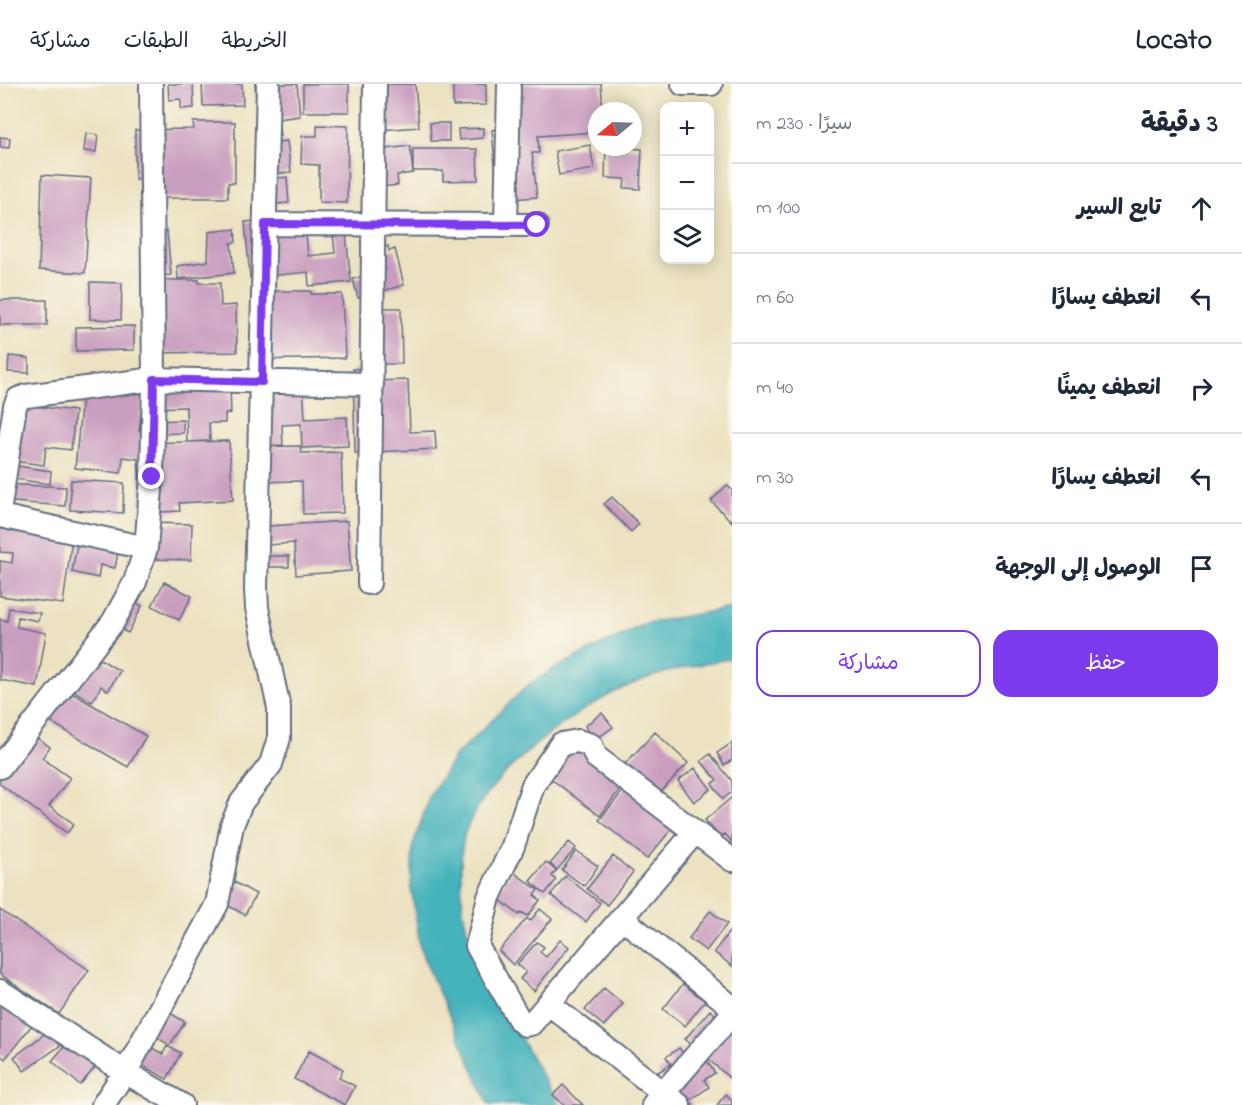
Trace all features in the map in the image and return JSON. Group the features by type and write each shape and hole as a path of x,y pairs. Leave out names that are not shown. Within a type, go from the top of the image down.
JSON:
{"street":[{"path":"2,760 113,622 135,582 146,548 152,477 154,379 151,84"},
{"path":"103,1105 125,1072 217,904 232,825 241,803 270,764 279,738 279,708 256,589 268,84"},
{"path":"369,583 375,84"},
{"path":"506,225 509,84"},
{"path":"683,84 709,84"},
{"path":"265,224 537,225"},
{"path":"0,506 15,406 18,399 26,396 154,379 372,384"},
{"path":"0,516 146,548"},
{"path":"695,832 531,1024 525,1025 520,1022 477,946 489,897 513,846 533,784 561,744 578,741 591,745 596,757 732,860"},
{"path":"622,918 732,1007"},
{"path":"0,991 125,1072 182,1105"},
{"path":"549,1004 665,1101 732,1014"}],"water":[{"path":"732,608 732,658 647,678 587,708 536,744 513,765 492,787 476,810 465,833 462,851 462,896 467,930 484,973 559,1105 489,1105 421,952 411,887 413,845 430,795 454,757 529,684 557,667 646,623"}],"building":[{"path":"168,84 193,84 194,108 181,109 181,99 169,100"},
{"path":"202,84 242,84 243,105 203,106"},
{"path":"255,84 297,84 300,116 278,119 280,136 261,138"},
{"path":"303,84 349,84 349,112 303,112"},
{"path":"370,84 415,84 419,127 367,131"},
{"path":"453,84 486,84 486,105 453,106"},
{"path":"514,84 601,84 602,102 588,102 588,133 538,136 539,153 532,153 537,197 498,200 492,130 503,129"},
{"path":"193,122 235,122 235,183 228,183 228,198 140,198 140,179 135,179 135,130 194,129"},
{"path":"430,123 449,123 449,141 431,141"},
{"path":"317,125 348,126 347,203 319,202 319,165 301,164 302,136 317,136"},
{"path":"483,128 483,138 459,140 458,129"},
{"path":"86,133 98,135 96,152 84,151"},
{"path":"0,137 10,138 9,148 0,147"},
{"path":"287,141 291,172 262,176 259,144"},
{"path":"588,145 588,156 592,156 594,169 559,175 555,151"},
{"path":"410,146 413,173 397,175 398,185 375,188 370,151"},
{"path":"413,149 477,149 478,180 443,181 443,171 413,171"},
{"path":"606,156 642,156 640,189 624,188 625,179 605,178"},
{"path":"42,175 91,178 85,273 39,270"},
{"path":"287,177 289,203 263,205 261,180"},
{"path":"304,216 308,256 335,253 332,226 345,225 351,282 309,286 308,272 250,278 245,222"},
{"path":"235,229 236,242 231,243 234,273 178,279 177,266 208,261 209,232"},
{"path":"167,231 171,275 154,276 150,232"},
{"path":"388,246 389,251 395,249 404,285 358,298 353,279 370,274 375,250"},
{"path":"149,280 199,280 199,283 220,283 221,306 236,305 237,352 150,353"},
{"path":"90,282 122,283 121,320 90,319"},
{"path":"254,291 311,291 311,294 342,294 345,358 255,360"},
{"path":"0,300 47,300 47,325 0,325"},
{"path":"361,308 401,308 402,364 362,364"},
{"path":"134,326 134,350 76,351 76,327"},
{"path":"9,356 29,358 29,373 8,372"},
{"path":"372,368 372,381 408,380 410,432 435,431 436,449 355,453 353,369"},
{"path":"148,377 230,389 231,413 225,414 225,423 209,423 210,441 187,442 186,407 150,408"},
{"path":"253,381 303,383 305,419 347,417 348,446 302,448 301,424 282,425 283,445 256,446"},
{"path":"83,387 143,394 139,430 142,430 141,443 229,441 233,500 179,503 180,511 142,513 138,459 123,457 121,473 75,468"},
{"path":"17,404 75,411 71,450 46,447 44,465 13,461"},
{"path":"183,420 183,433 151,434 151,421"},
{"path":"300,446 301,453 341,452 343,513 303,514 302,481 251,482 250,447"},
{"path":"10,465 51,471 50,484 0,477"},
{"path":"71,480 124,483 123,513 70,510"},
{"path":"0,484 66,487 65,506 0,501"},
{"path":"727,485 732,490 732,522 711,501"},
{"path":"612,497 639,524 631,532 604,504"},
{"path":"347,521 351,571 296,575 294,543 255,546 255,533 269,532 269,526"},
{"path":"147,523 192,524 191,560 147,559"},
{"path":"0,528 72,538 63,604 0,596 0,561 12,563 13,553 0,552"},
{"path":"79,534 120,543 115,568 100,565 98,578 72,572"},
{"path":"257,556 289,556 289,567 257,567"},
{"path":"164,582 192,596 179,620 152,606"},
{"path":"121,595 142,606 128,633 107,622"},
{"path":"9,608 40,613 38,621 18,617 17,627 46,633 37,687 0,680 0,619 7,621"},
{"path":"85,650 120,671 108,691 101,686 92,702 74,691 83,677"},
{"path":"60,686 146,736 128,767 42,717"},
{"path":"602,713 613,727 595,740 585,726"},
{"path":"27,731 50,747 42,758 70,778 49,806 74,824 67,833 0,784 0,755"},
{"path":"655,732 688,763 657,796 624,765"},
{"path":"732,743 732,760 724,765 717,753"},
{"path":"576,745 625,783 600,816 550,778"},
{"path":"710,754 732,781 732,792 723,799 712,784 717,780 701,761"},
{"path":"695,768 711,789 694,802 678,781"},
{"path":"627,786 675,825 647,859 599,820"},
{"path":"732,797 732,842 725,834 720,837 705,820"},
{"path":"569,842 576,848 557,870 550,864"},
{"path":"576,851 598,866 584,886 562,870"},
{"path":"613,856 633,872 607,905 587,889"},
{"path":"546,862 556,871 552,876 556,880 545,894 530,881"},
{"path":"512,871 538,890 534,895 540,900 528,916 521,912 519,915 495,896"},
{"path":"565,876 600,903 586,922 551,895"},
{"path":"227,878 256,894 245,915 216,899"},
{"path":"540,909 552,919 513,965 499,951 527,918 530,921"},
{"path":"0,910 89,970 59,1014 0,974"},
{"path":"710,911 727,924 706,951 689,938"},
{"path":"732,928 732,966 714,952"},
{"path":"560,940 569,947 534,991 520,979 526,972 517,964 537,942 544,947 540,952 546,957"},
{"path":"683,984 705,1001 685,1026 663,1009"},
{"path":"604,988 623,1004 604,1026 585,1010"},
{"path":"7,996 36,1020 5,1059 0,1055 0,1004"},
{"path":"152,1002 185,1022 170,1045 137,1026"},
{"path":"710,1010 732,1029 732,1080 685,1039"},
{"path":"50,1030 61,1045 24,1071 14,1057"},
{"path":"73,1036 101,1060 80,1085 52,1061"},
{"path":"132,1037 163,1054 167,1046 181,1053 167,1079 123,1055"},
{"path":"679,1048 691,1065 704,1057 715,1073 704,1080 709,1087 689,1101 694,1105 680,1105 658,1072 671,1064 666,1057"},
{"path":"309,1051 343,1069 339,1078 355,1086 345,1105 294,1079"},
{"path":"563,1085 583,1105 564,1105 553,1095"},
{"path":"726,1094 732,1100 732,1105 717,1105"}],"route":[{"path":"152,477 154,379 262,382 265,224 537,225"}]}
